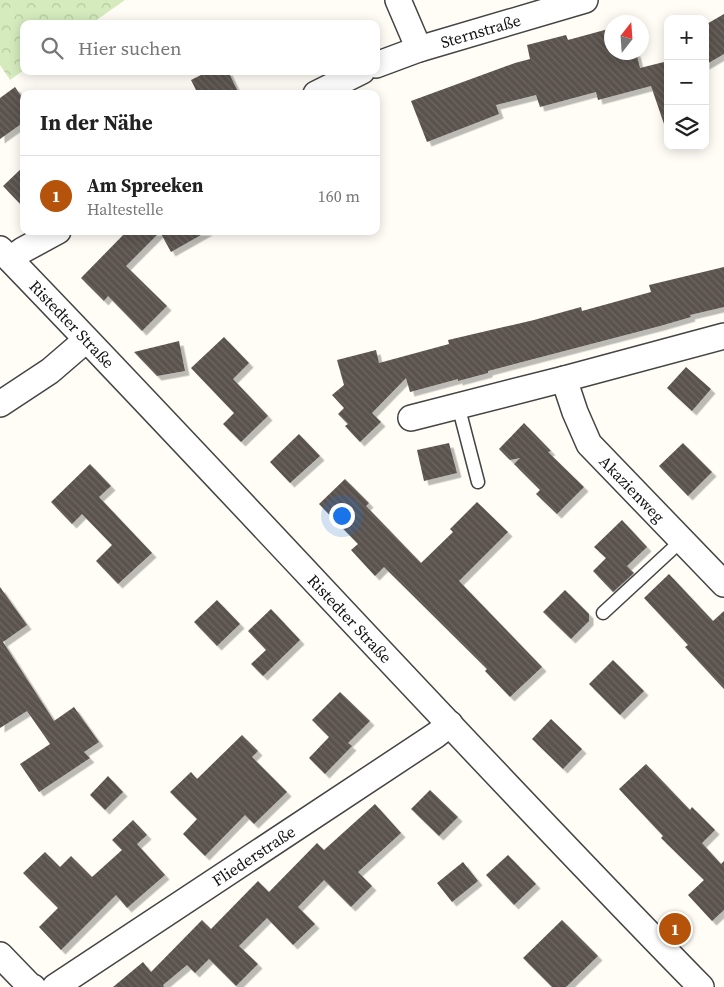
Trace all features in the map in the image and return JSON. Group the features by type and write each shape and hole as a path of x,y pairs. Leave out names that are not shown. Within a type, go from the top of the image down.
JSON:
{"street":[{"path":"398,0 419,49"},
{"name":"Sternstraße","path":"380,63 419,49 585,0"},
{"path":"324,90 354,75"},
{"path":"5,254 24,250 51,235"},
{"name":"Ristedter Straße","path":"5,254 701,987"},
{"path":"411,418 724,336"},
{"path":"0,404 50,371 86,340"},
{"name":"Akazienweg","path":"564,379 575,412 590,444 724,584"},
{"name":"Fliederstraße","path":"55,987 450,724"},
{"path":"0,955 33,987"}],"lane":[{"path":"458,406 478,482"},
{"path":"603,613 682,540"}],"green space":[{"path":"0,0 125,0 97,20 20,20 20,73 10,80 0,65"}],"building":[{"path":"724,14 724,54 709,63 709,60 709,23"},
{"path":"604,30 604,60 638,60 640,68 664,62 664,124 651,86 598,100 596,92 540,107 536,95 496,105 499,114 427,142 411,101 530,59 527,45 566,35 568,40"},
{"path":"201,75 230,75 237,90 196,90 191,80"},
{"path":"15,87 20,94 20,125 0,139 0,98"},
{"path":"20,170 20,204 3,186"},
{"path":"123,235 157,235 126,266 167,306 142,331 108,296 104,301 81,278"},
{"path":"162,235 201,235 171,252"},
{"path":"724,267 724,307 690,315 691,317 660,326 488,371 488,373 410,392 406,378 372,413 381,422 360,442 345,426 348,424 338,414 344,408 332,395 344,385 337,360 376,350 379,363 449,344 448,340 581,307 582,311 651,292 649,285"},
{"path":"224,337 249,363 233,379 268,416 241,442 223,424 234,413 191,368"},
{"path":"179,341 185,371 157,376 134,352"},
{"path":"686,367 711,389 692,411 667,388"},
{"path":"524,423 551,451 548,452 584,487 557,514 536,494 540,490 514,464 520,458 510,460 499,449"},
{"path":"299,434 320,456 290,483 270,462"},
{"path":"449,443 457,473 424,481 417,450"},
{"path":"683,443 712,472 688,496 659,466"},
{"path":"90,464 111,486 99,497 152,553 118,584 96,561 112,545 82,514 72,524 51,502"},
{"path":"345,479 369,503 366,506 421,563 453,532 450,529 477,502 508,532 459,581 542,667 510,697 485,671 487,669 384,567 375,576 351,550 358,544 319,504"},
{"path":"622,520 647,547 627,566 634,573 613,592 593,571 606,558 594,547"},
{"path":"669,574 713,621 724,611 724,689 685,647 688,645 644,598"},
{"path":"0,587 27,625 3,642 54,721 74,707 99,742 84,752 90,758 39,792 20,764 50,744 27,711 0,728"},
{"path":"565,590 589,614 589,621 571,639 543,612"},
{"path":"217,600 240,624 217,646 194,622"},
{"path":"271,609 300,640 263,676 251,664 266,650 248,631"},
{"path":"613,660 644,691 620,715 589,684"},
{"path":"340,692 370,721 348,743 352,746 325,774 309,758 329,737 312,720"},
{"path":"551,719 582,749 563,769 532,739"},
{"path":"242,735 258,751 252,757 287,792 254,824 245,815 205,856 183,834 197,819 170,792 191,772 197,779"},
{"path":"646,764 690,810 692,807 715,830 702,843 721,864 724,861 724,910 712,921 688,895 704,880 661,838 663,836 619,789"},
{"path":"108,776 123,792 105,810 90,795"},
{"path":"430,790 458,817 439,836 411,809"},
{"path":"375,804 401,833 358,872 372,886 351,907 324,880 298,907 315,924 293,945 267,918 239,946 258,964 236,986 209,959 195,973 187,965 163,985 164,987 113,987 143,962 151,972 202,920 211,929 258,881 269,892 317,843 324,850"},
{"path":"133,820 147,835 137,844 165,875 127,908 116,895 61,950 39,927 58,908 23,873 45,852 60,867 71,856 92,877 122,850 112,840"},
{"path":"508,855 536,884 514,905 486,875"},
{"path":"463,862 478,881 452,902 437,883"},
{"path":"562,920 598,956 566,987 552,987 523,958"}],"place":[{"name":"Am Spreeken","path":"675,929"}]}
